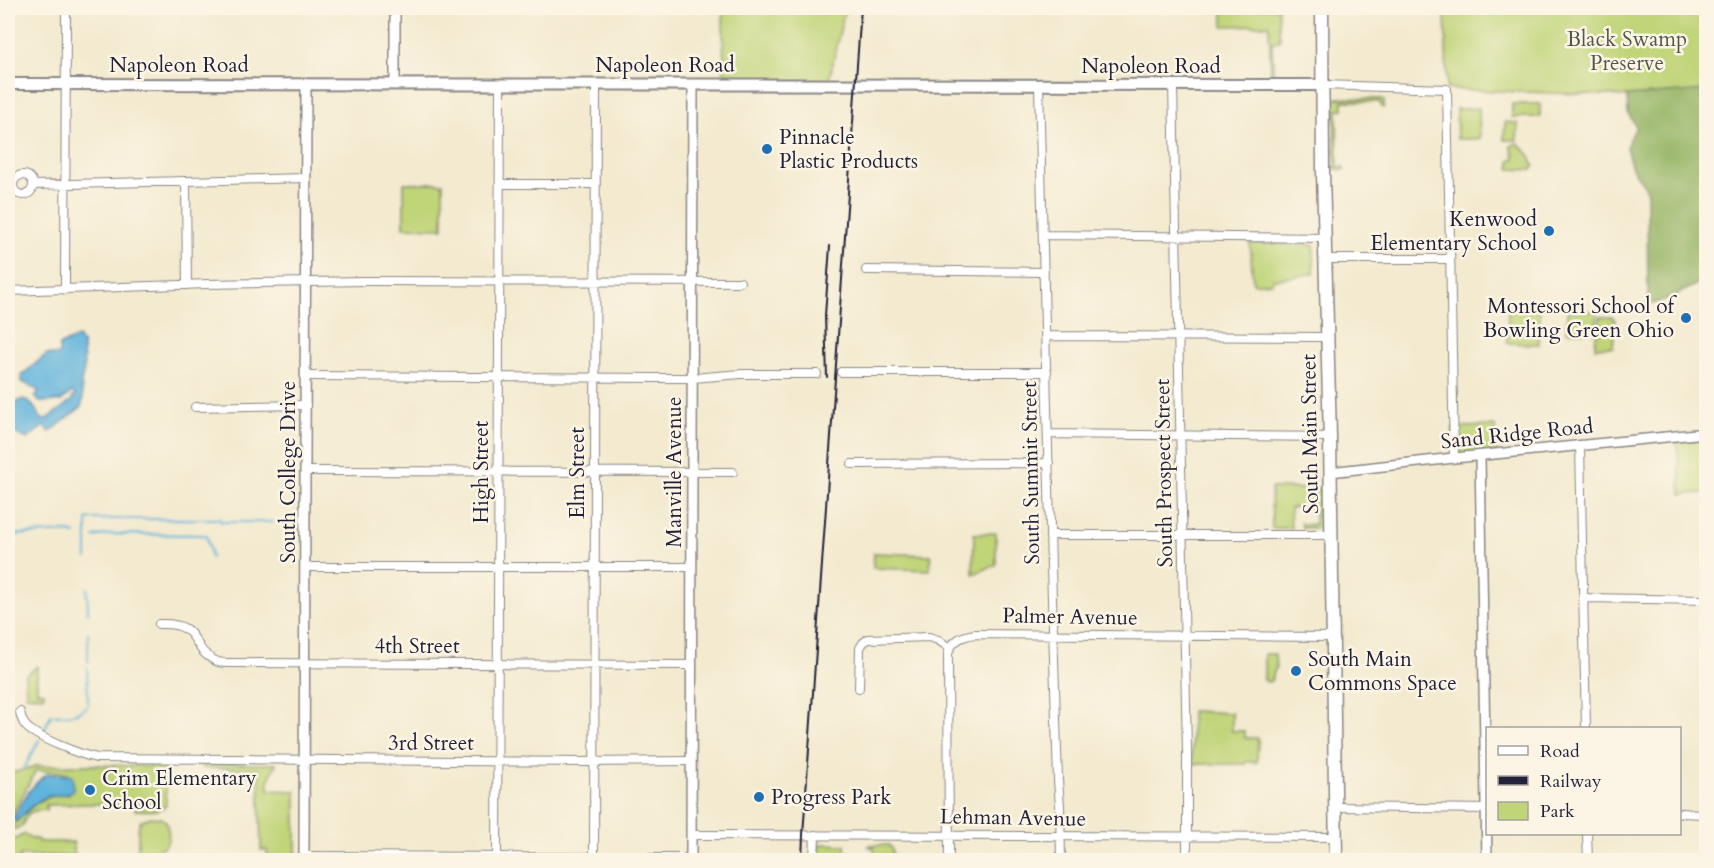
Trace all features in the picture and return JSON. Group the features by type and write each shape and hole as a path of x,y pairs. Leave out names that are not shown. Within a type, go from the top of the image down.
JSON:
{"main road":[{"name":"South Main Street","path":"1322,8 1336,861"},
{"name":"Napoleon Road","path":"8,84 1322,85"}],"street":[{"path":"65,290 66,8"},
{"path":"395,8 395,84"},
{"name":"South College Drive","path":"304,858 306,84"},
{"name":"High Street","path":"497,859 500,84"},
{"name":"Elm Street","path":"594,859 596,85"},
{"name":"Manville Avenue","path":"691,859 693,85"},
{"name":"South Summit Street","path":"1039,85 1061,861"},
{"name":"South Prospect Street","path":"1173,85 1185,636 1187,861"},
{"path":"1322,85 1447,89 1454,458"},
{"path":"33,184 306,178"},
{"path":"186,181 187,285"},
{"path":"500,184 596,184"},
{"path":"1044,235 1326,238"},
{"path":"1326,259 1450,259"},
{"path":"866,270 1044,272"},
{"path":"8,291 306,282 740,282"},
{"path":"1046,336 1328,337"},
{"path":"841,372 1047,372"},
{"path":"306,376 693,378 741,374 817,374"},
{"path":"195,406 306,405"},
{"name":"Sand Ridge Road","path":"1330,472 1707,433"},
{"path":"1048,434 1330,437"},
{"path":"1580,446 1586,727"},
{"path":"1479,456 1486,765"},
{"path":"852,464 1049,463"},
{"path":"306,471 733,472"},
{"path":"1050,535 1330,535"},
{"path":"305,567 691,567"},
{"path":"1584,598 1707,600"},
{"name":"4th Street","path":"159,624 175,624 190,632 206,655 219,662 691,665"},
{"name":"Palmer Avenue","path":"950,648 958,639 975,634 1332,637"},
{"path":"859,688 860,648 868,639 929,637 950,648 947,708 950,861"},
{"name":"3rd Street","path":"20,712 23,723 30,730 86,756 113,759 691,761"},
{"path":"1334,807 1486,809"},
{"path":"1681,813 1707,814"},
{"name":"Lehman Avenue","path":"691,835 1335,837"},
{"path":"814,861 815,835"},
{"path":"1486,835 1486,861"},
{"path":"1587,835 1588,861"},
{"path":"304,858 691,859"}],"green space":[{"path":"723,8 845,8 828,85 724,85"},
{"path":"1278,8 1280,41 1272,42 1273,73 1271,73 1269,25 1223,26 1223,9"},
{"name":"Black Swamp Preserve","path":"1445,8 1706,8 1706,279 1666,300 1655,94 1627,96 1447,89"},
{"path":"1706,90 1706,279 1666,300 1648,305 1647,189 1632,168 1626,147 1636,127 1628,113 1627,96"},
{"path":"1337,98 1382,99 1384,101 1383,108 1380,102 1343,101 1343,109 1337,110 1338,167 1344,167 1344,170 1335,169 1334,100"},
{"path":"1512,104 1540,104 1540,117 1512,117"},
{"path":"1479,108 1480,139 1457,139 1456,109"},
{"path":"1505,122 1518,123 1517,140 1504,140"},
{"path":"1518,143 1530,156 1534,167 1532,170 1510,169 1510,160 1515,158 1511,146"},
{"path":"404,183 443,183 443,228 404,227"},
{"path":"1250,243 1314,245 1314,274 1273,279 1272,283 1253,283"},
{"path":"1508,310 1540,311 1539,344 1507,343"},
{"path":"1567,311 1597,311 1597,332 1567,331"},
{"path":"1600,317 1612,317 1615,320 1613,347 1595,347"},
{"path":"1495,426 1497,454 1454,458 1453,427"},
{"path":"1706,437 1706,493 1681,494 1677,440"},
{"path":"1271,488 1321,489 1322,528 1302,528 1301,523 1303,525 1315,524 1315,510 1303,510 1303,507 1290,508 1291,528 1272,528"},
{"path":"996,533 996,565 973,574 974,534"},
{"path":"874,553 931,555 930,570 873,568"},
{"path":"1264,654 1275,654 1276,667 1271,681 1268,682 1264,680"},
{"path":"37,666 37,691 44,692 44,696 26,695 25,676"},
{"path":"1191,711 1232,713 1232,731 1245,731 1245,738 1258,738 1257,762 1192,764"},
{"path":"203,764 276,764 269,779 269,790 296,791 296,860 267,860 267,850 261,850 259,769 202,768"},
{"path":"36,766 166,766 166,805 163,808 147,811 135,810 134,803 46,805 46,810 30,812 22,826 8,832 8,829 40,801 69,794 73,779 67,773 36,770 8,823 8,774"},
{"path":"152,817 166,821 169,838 165,846 153,854 149,860 138,860 138,828 140,822"},
{"path":"25,834 39,842 73,842 75,856 20,856 19,860 8,860 8,842"},
{"path":"819,844 845,845 846,860 818,860"},
{"path":"869,845 889,845 892,849 893,860 874,860 874,847 869,847"}],"water":[{"path":"78,337 83,344 84,370 81,381 83,400 81,407 50,432 44,426 27,439 8,430 9,406 23,399 31,404 40,418 45,420 71,401 75,394 72,392 61,401 40,402 35,397 39,391 21,382 22,375 47,354 59,354 60,345"},
{"path":"48,774 71,775 73,790 66,794 44,798 33,805 17,821 12,820 31,788"}],"waterway":[{"path":"87,558 87,520 91,519 220,519 221,522 273,522"},
{"path":"8,535 69,532 75,534"},
{"path":"94,537 111,534 206,535 211,558"},
{"path":"87,588 88,613"},
{"path":"88,633 88,662"},
{"path":"44,730 51,715 75,713 88,705 87,668"},
{"path":"24,769 39,740"}],"railway":[{"path":"802,860 861,8"},
{"path":"827,377 825,316 830,246"}],"place":[{"name":"Pinnacle Plastic Products","path":"767,149"},
{"name":"Kenwood Elementary School","path":"1549,231"},
{"name":"Montessori School of Bowling Green Ohio","path":"1686,318"},
{"name":"South Main Commons Space","path":"1296,671"},
{"name":"Crim Elementary School","path":"90,790"},
{"name":"Progress Park","path":"759,797"}]}
